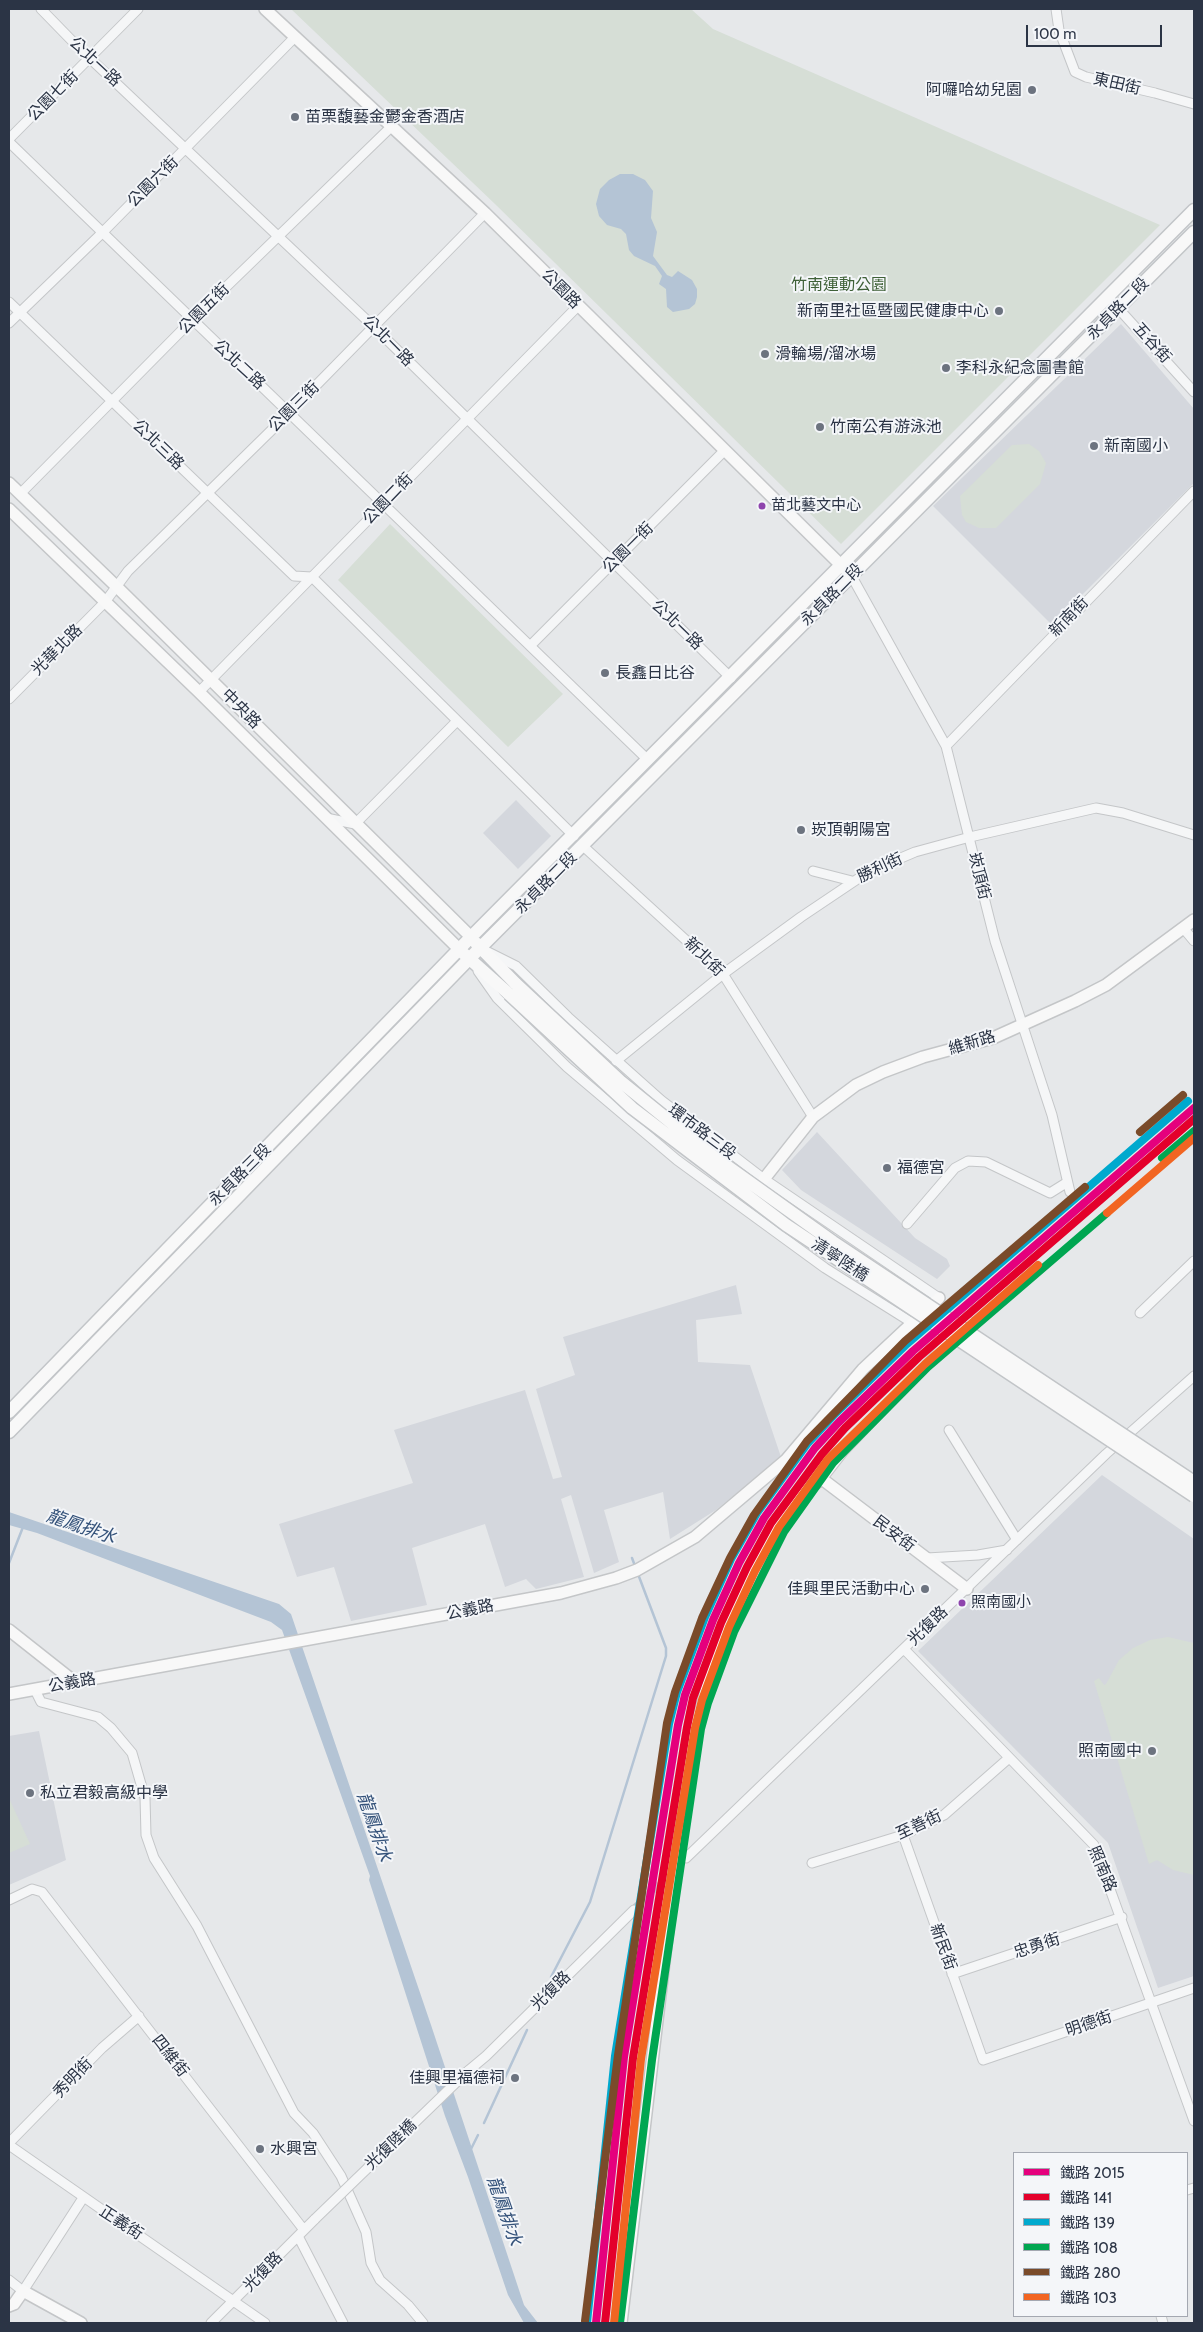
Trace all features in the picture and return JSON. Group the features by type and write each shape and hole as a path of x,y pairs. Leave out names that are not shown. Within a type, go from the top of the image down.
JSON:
{"main road":[{"name":"永貞路二段","path":"472,937 732,678 1194,210"},
{"path":"1179,225 1192,234"},
{"name":"永貞路二段","path":"469,959 1192,234"},
{"path":"688,720 698,730"},
{"path":"472,937 513,989"},
{"name":"永貞路三段","path":"9,1412 472,937"},
{"path":"460,950 469,959 513,989"},
{"name":"永貞路三段","path":"9,1432 469,959"},
{"name":"清寧陸橋","path":"513,989 620,1082 710,1154 833,1242 1194,1482"},
{"name":"清寧陸橋","path":"513,989 632,1108 786,1225 1194,1496"}],"street":[{"name":"公北一路","path":"41,9 373,326 466,420 732,678"},
{"name":"公園七街","path":"9,140 138,9"},
{"name":"公園路","path":"265,9 484,213 851,575"},
{"name":"東田街","path":"1056,9 1059,30 1075,72 1086,77 1155,92 1194,104"},
{"name":"公園六街","path":"9,323 186,149 294,38"},
{"name":"公園五街","path":"20,494 191,321 390,127"},
{"name":"公北二路","path":"9,140 191,321 290,412 648,760"},
{"name":"公園三街","path":"105,602 118,587 128,571 290,412 484,213"},
{"name":"五谷街","path":"1108,297 1120,307 1194,392"},
{"name":"公北三路","path":"9,302 294,576 312,577"},
{"name":"公園二街","path":"199,692 578,306"},
{"name":"公園一街","path":"530,646 725,450"},
{"name":"中央路","path":"9,483 118,587 355,824 472,937"},
{"name":"新南街","path":"946,746 1194,490"},
{"name":"中央路","path":"9,509 199,692 460,950"},
{"name":"崁頂街","path":"851,575 946,746 995,941 1052,1115 1066,1183 1070,1192"},
{"path":"312,577 574,836"},
{"name":"光華北路","path":"9,699 105,602"},
{"path":"326,818 355,824 457,721"},
{"name":"勝利街","path":"616,1061 723,974 852,881 915,852 970,836 1096,808 1123,813 1194,835"},
{"name":"新北街","path":"583,846 723,974 813,1117"},
{"path":"813,871 852,881"},
{"name":"維新路","path":"764,1179 813,1117 856,1085 883,1072 923,1057 993,1038 1106,985 1194,920"},
{"path":"1184,929 1194,941"},
{"name":"環市路三段","path":"480,948 516,966 616,1061 661,1100 764,1179 939,1298"},
{"path":"469,959 497,998 567,1067 677,1160 825,1268 911,1322 939,1298"},
{"path":"709,1184 731,1153"},
{"path":"907,1224 955,1168 968,1161 986,1162 1050,1193 1066,1183"},
{"path":"1140,1313 1194,1261"},
{"name":"公義路","path":"9,1694 561,1593 627,1574 695,1537 770,1475 796,1449 846,1388 911,1322"},
{"path":"621,2323 673,1886 681,1857 696,1728 709,1680 734,1615 764,1549 798,1498 810,1486 822,1479 843,1452 945,1345 971,1322"},
{"name":"光復路","path":"681,1857 904,1649 1106,1454 1194,1376"},
{"path":"949,1430 1017,1540"},
{"name":"民安街","path":"822,1479 967,1588"},
{"path":"927,1558 978,1555 1007,1550"},
{"path":"9,1630 76,1682"},
{"name":"照南路","path":"904,1649 1094,1845 1122,1918 1194,2122"},
{"path":"35,1690 41,1702 98,1717 116,1733 132,1753 145,1798 146,1835 154,1858 197,1926 294,2113 313,2132 341,2176 366,2232 370,2263 380,2280 408,2305 423,2323"},
{"name":"至善街","path":"812,1863 903,1835 944,1815 1009,1758"},
{"name":"新民街","path":"903,1835 983,2060"},
{"name":"四維街","path":"9,1900 32,1889 42,1892 301,2233 343,2323"},
{"name":"光復路","path":"468,2071 486,2056 634,1910"},
{"name":"忠勇街","path":"952,1974 1122,1918"},
{"name":"明德街","path":"983,2060 1194,1988"},
{"name":"秀明街","path":"9,2144 102,2048 138,2016"},
{"name":"光復陸橋","path":"314,2219 468,2071"},
{"name":"正義街","path":"9,2144 83,2198 163,2250 265,2323"},
{"path":"10,2308 83,2198"},
{"name":"光復路","path":"211,2323 234,2302 314,2219"},
{"path":"9,2280 81,2323"}],"shaded area":[{"name":"新南國小","path":"1121,324 1194,409 1194,483 1052,625 933,506"},
{"path":"516,800 551,836 518,869 483,833"},
{"path":"817,1132 915,1238 947,1259 950,1266 937,1279 801,1190 782,1170"},
{"path":"736,1285 742,1314 696,1320 698,1362 750,1365 781,1457 716,1510 670,1539 663,1492 604,1510 619,1562 594,1573 571,1495 561,1499 584,1577 536,1589 526,1579 505,1587 485,1524 412,1548 427,1605 351,1621 334,1567 297,1577 279,1524 413,1483 394,1430 525,1390 553,1479 562,1477 536,1389 575,1375 563,1337"},
{"name":"照南國小","path":"1102,1475 1194,1539 1194,1976 1158,1988 1108,1843 918,1651"},
{"name":"私立君毅高級中學","path":"39,1731 66,1860 9,1885 9,1736"}],"green space":[{"name":"竹南運動公園","path":"291,9 691,9 713,29 1160,225 841,544 495,204"},
{"path":"1029,444 1039,451 1046,463 1040,484 996,528 979,528 966,522 962,515 960,496 1012,445"},
{"path":"390,524 563,694 508,747 338,580"},
{"path":"1168,1637 1194,1643 1194,1875 1173,1870 1157,1860 1149,1864 1094,1681 1099,1678 1104,1685 1106,1684 1119,1660 1133,1648 1150,1640"},
{"path":"9,1798 30,1844 9,1853"}],"water":[{"path":"620,174 633,174 645,180 653,191 651,218 657,232 653,256 667,275 672,277 678,271 692,280 697,289 697,297 695,304 689,309 673,312 667,307 666,289 659,284 662,276 655,266 634,256 629,250 626,234 621,229 607,225 599,216 596,204 600,189 609,180"},
{"path":"9,1512 279,1604 291,1614 524,2305 538,2323 524,2323 508,2295 445,2116 369,1880 370,1876 282,1630 271,1622 37,1533 9,1525"}],"waterway":[{"path":"9,1563 23,1527"},
{"path":"632,1558 635,1566"},
{"path":"551,1977 590,1902 666,1656 666,1648 638,1574"},
{"path":"484,2123 527,2030"},
{"path":"471,2149 478,2135"}],"tunnel":[{"path":"1070,1192 1089,1214"},
{"path":"634,1910 676,1868"}],"rail line":[{"name":"280","path":"1140,1132 1183,1095"},
{"name":"139","path":"587,2322 615,2056 669,1724 677,1692 705,1617 731,1559 757,1513 808,1443 833,1416 907,1344 1188,1101"},
{"name":"2015","path":"596,2323 624,2057 678,1725 685,1695 713,1620 739,1563 764,1518 815,1448 839,1422 913,1351 1194,1108"},
{"name":"141","path":"605,2323 633,2058 687,1727 693,1698 721,1623 747,1567 771,1523 822,1454 845,1428 919,1357 1194,1119"},
{"name":"108","path":"1162,1158 1194,1131"},
{"name":"103","path":"1107,1213 1194,1138"},
{"name":"280","path":"585,2321 618,2055 667,1723 675,1692 702,1618 730,1558 754,1515 807,1441 905,1341 1085,1187"},
{"name":"108","path":"620,2323 652,2060 701,1729 708,1703 734,1632 784,1532 833,1463 928,1367 1107,1213"},
{"name":"103","path":"614,2323 641,2059 695,1728 702,1700 729,1627 755,1571 779,1527 828,1459 925,1364 1038,1265"}],"place":[{"name":"阿囉哈幼兒園","path":"1032,90"},
{"name":"苗栗馥藝金鬱金香酒店","path":"295,117"},
{"name":"新南里社區暨國民健康中心","path":"999,311"},
{"name":"滑輪場/溜冰場","path":"765,354"},
{"name":"李科永紀念圖書館","path":"946,368"},
{"name":"竹南公有游泳池","path":"820,427"},
{"name":"新南國小","path":"1094,446"},
{"name":"苗北藝文中心","path":"762,506"},
{"name":"長鑫日比谷","path":"605,673"},
{"name":"崁頂朝陽宮","path":"801,830"},
{"name":"福德宮","path":"887,1168"},
{"name":"佳興里民活動中心","path":"925,1589"},
{"name":"照南國小","path":"962,1603"},
{"name":"照南國中","path":"1152,1751"},
{"name":"私立君毅高級中學","path":"30,1793"},
{"name":"佳興里福德祠","path":"515,2078"},
{"name":"水興宮","path":"260,2149"}],"water label":[{"name":"龍鳳排水","path":"81,1527"},
{"name":"龍鳳排水","path":"374,1827"},
{"name":"龍鳳排水","path":"504,2211"}]}
